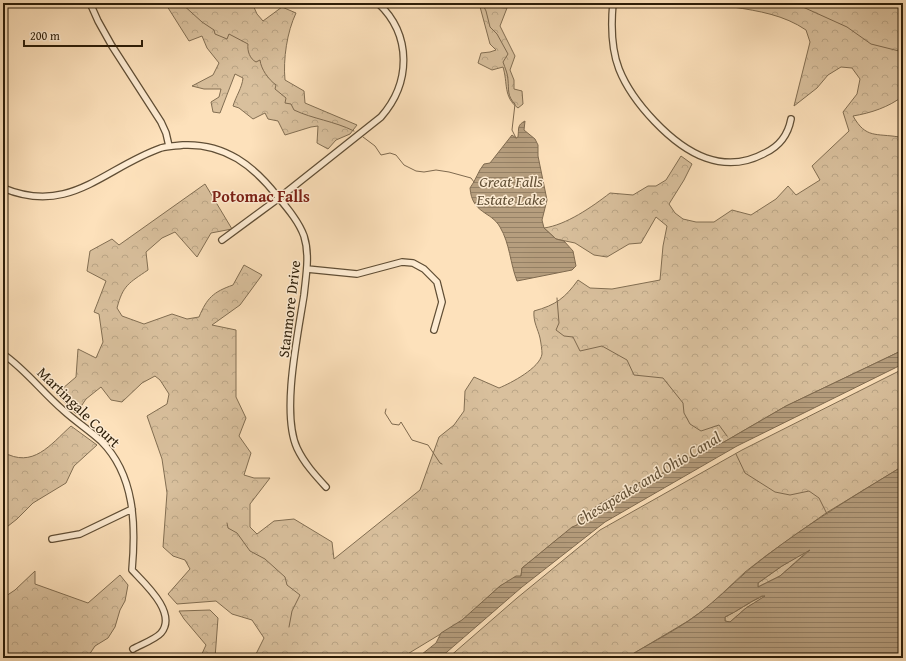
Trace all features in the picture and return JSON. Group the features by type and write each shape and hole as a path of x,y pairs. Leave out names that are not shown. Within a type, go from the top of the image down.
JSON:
{"street":[{"path":"90,3 112,46 161,122 166,133 169,146"},
{"path":"222,240 279,198 381,117 395,98 403,75 404,50 400,33 393,20 378,3"},
{"path":"613,3 611,26 618,67 629,90 654,121 693,152 707,158 723,162 741,161 758,157 770,151 783,140 789,130 791,119"},
{"name":"Stanmore Drive","path":"3,188 18,194 38,196 72,193 145,155 169,146 195,145 213,147 229,153 254,169 279,198 296,222 303,235 307,254 307,269 292,385 290,424 297,447 307,466 326,487"},
{"path":"307,269 357,274 402,262 413,263 424,268 437,282 442,302 434,330"},
{"name":"Martingale Court","path":"3,354 25,371 62,410 108,450 125,477 130,492 134,533 132,570 158,598 164,609 165,623 161,633 133,649"},
{"path":"52,539 80,534 132,509"}],"green space":[{"path":"165,3 252,3 257,14 263,21 282,7 296,13 286,46 285,80 304,91 305,103 357,125 350,134 336,140 328,149 317,143 318,126 285,135 278,121 268,119 265,113 253,119 239,108 233,106 243,78 235,74 220,113 213,112 211,102 219,97 221,89 204,89 192,86 213,75 219,63 207,48 202,36 189,41"},
{"path":"479,3 491,3 494,7 507,8 500,26 515,56 510,70 514,80 514,89 522,91 523,104 518,108 513,104 508,94 503,67 492,70 478,63 481,53 496,50 490,44"},
{"path":"730,3 897,3 903,21 903,96 880,109 853,116 867,132 878,135 899,137 903,146 903,350 786,406 724,442 689,458 673,469 629,487 600,504 579,519 578,525 556,540 522,568 521,576 500,586 462,621 401,658 254,658 264,638 252,620 232,614 216,601 177,604 168,594 190,569 185,560 173,556 163,547 167,493 162,459 147,416 167,404 169,394 160,380 155,376 142,383 122,402 111,400 101,387 86,399 76,414 56,394 76,377 78,349 96,358 103,342 99,314 94,312 106,281 87,271 90,251 112,239 119,245 205,184 232,229 211,233 197,257 175,232 162,238 146,252 148,270 124,289 117,308 122,316 144,324 172,314 187,319 199,317 208,300 212,296 220,290 233,285 244,265 262,275 240,305 212,325 236,330 236,397 246,418 239,436 251,453 244,475 254,478 270,478 250,504 250,527 257,534 274,521 294,519 332,542 334,559 420,490 439,437 454,425 464,411 465,391 474,377 499,388 531,370 536,365 542,352 540,338 534,319 534,311 559,300 569,292 578,280 590,288 612,289 660,280 663,246 667,226 656,217 641,243 629,244 607,257 594,255 575,243 556,239 544,228 570,219 610,193 633,195 648,186 656,186 666,180 681,156 692,164 669,204 675,213 683,219 696,222 714,222 732,210 751,215 776,199 788,186 796,195 820,180 812,166 849,131 843,112 857,94 860,79 852,68 841,67 828,75 817,88 794,106 810,42 806,30 780,17 733,7"},
{"path":"903,369 903,466 826,513 767,555 745,572 709,606 688,621 626,658 448,658 517,598 600,530 742,450"},
{"path":"71,426 97,445 74,466 66,483 33,503 3,530 3,452 14,457 23,458 32,456 48,447"},
{"path":"810,549 780,576 758,587 758,583"},
{"path":"35,571 35,584 88,603 120,575 128,585 125,601 120,610 115,627 108,638 95,646 87,658 3,658 3,598 15,590"},
{"path":"763,596 766,596 746,608 730,622 725,621 725,617"},
{"path":"210,610 218,618 215,658 200,658 206,645 179,611"}],"water":[{"name":"Great Falls Estate Lake","path":"525,121 524,130 535,139 538,145 538,156 547,200 542,220 544,228 556,239 564,241 573,251 576,266 572,270 517,281 508,247 500,227 474,203 470,188 484,164 490,163 512,135 516,138 518,137 520,125"},
{"name":"Chesapeake and Ohio Canal","path":"903,350 903,364 737,446 605,522 522,587 440,658 417,658 436,643 441,633 462,620 500,586 516,576 521,576 522,568 572,527 577,525 579,519 600,504 629,487 673,469 689,458 724,442 786,406"},
{"path":"903,466 903,658 626,658 689,621 758,562 782,544 833,509","holes":["810,550 780,576 758,587 758,583 782,566","762,596 765,596 746,608 730,622 725,621 725,617"]}],"waterway":[{"path":"181,3 202,22 214,30 215,34 227,39 229,34 248,44 251,57 256,62 260,60 265,74 276,85 275,89 286,98 285,103 291,104 294,110 354,131"},
{"path":"482,3 486,11 490,27 497,34 508,54 503,62 508,76 510,96 515,104 512,130 516,138"},
{"path":"794,3 847,27 871,44 903,52"},
{"path":"363,137 375,146 381,155 390,153 396,155 404,165 416,171 424,172 436,170 449,172 471,178 474,182"},
{"path":"557,298 559,323 556,330 564,336 573,337 580,351 602,346 627,360 634,375 663,378 683,403 684,413 690,424 701,431 719,425 727,436"},
{"path":"386,409 385,413 392,424 399,425 401,422 412,440 428,445 442,464"},
{"path":"736,454 745,473 775,492 790,495 809,491 819,498 827,514"},
{"path":"227,523 228,528 237,533 250,551 265,559 285,577 287,585 300,595 292,611 289,627"}],"district":[{"name":"Potomac Falls","path":"261,196"}]}
